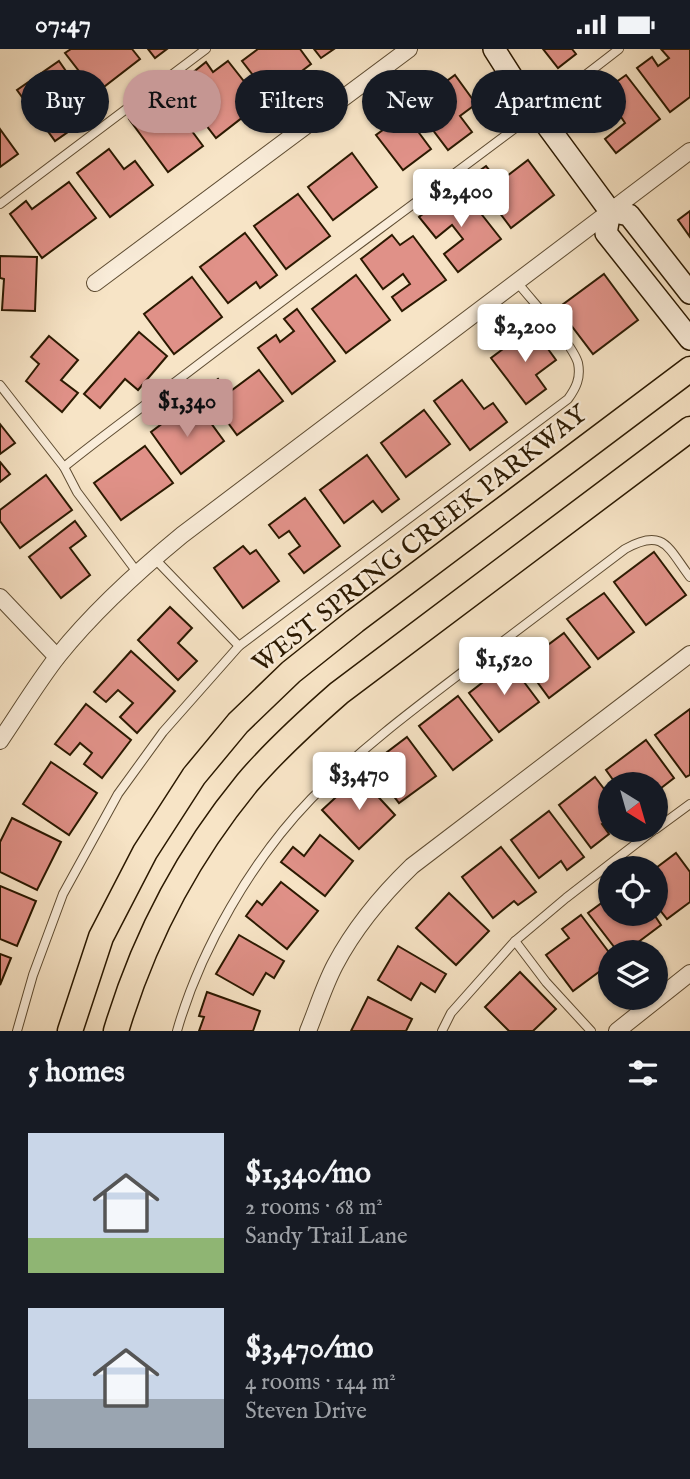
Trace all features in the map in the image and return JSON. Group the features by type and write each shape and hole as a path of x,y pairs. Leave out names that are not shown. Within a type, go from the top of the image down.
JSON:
{"main road":[{"name":"WEST SPRING CREEK PARKWAY","path":"70,1031 102,937 145,852 194,776 238,723 292,671 355,621 690,369"},
{"path":"116,1031 130,982 166,904 248,782 291,737 339,693 690,429"}],"street":[{"path":"95,283 409,49"},
{"path":"495,49 509,70"},
{"path":"553,133 610,211 629,215 690,293"},
{"path":"0,741 57,657 137,572 690,151"},
{"path":"610,211 606,233 690,339"},
{"path":"0,597 57,657"},
{"path":"308,1031 335,966 360,923 412,866 690,654"},
{"path":"617,1031 690,973"}],"lane":[{"path":"0,204 206,49"},
{"path":"592,70 619,49"},
{"path":"64,467 273,307 509,133"},
{"path":"17,1031 33,975 63,894 118,794 163,732 239,646 568,399 578,384 578,362 567,344 517,282"},
{"path":"0,385 64,467 77,492 137,572"},
{"path":"177,1031 183,1010 214,939 243,889 275,842 309,800 370,743 625,549 641,540 655,538 667,546 690,577"},
{"path":"154,558 239,646"},
{"path":"668,820 690,804"},
{"path":"442,1031 451,1013 515,941 639,842"},
{"path":"515,941 546,982 591,1031"}],"building":[{"path":"71,49 132,49 140,59 109,83 109,70 78,70 65,53"},
{"path":"148,49 167,49 155,58"},
{"path":"258,49 300,49 311,64 303,70 249,70 242,61"},
{"path":"314,49 334,49 321,58"},
{"path":"543,49 572,49 576,54 558,68"},
{"path":"661,49 690,49 690,97 670,112 637,68 652,57 658,66 669,58"},
{"path":"59,61 65,70 46,70"},
{"path":"228,61 235,70 235,123 216,138 212,133 221,133 221,70 216,70"},
{"path":"206,62 212,70 196,70"},
{"path":"626,75 660,119 616,153 605,139 612,133 626,133"},
{"path":"457,78 471,97 471,108 460,116 471,133 448,150 435,133 457,133"},
{"path":"0,129 18,154 0,167"},
{"path":"49,133 66,133 55,141"},
{"path":"139,133 193,133 203,146 168,172"},
{"path":"419,133 431,149 403,170 376,135"},
{"path":"109,149 124,169 135,161 153,185 110,217 77,173"},
{"path":"352,153 377,187 333,220 308,187"},
{"path":"528,160 554,195 511,228 472,176 486,166 499,182"},
{"path":"69,182 96,218 42,258 10,214 26,201 32,209"},
{"path":"464,192 501,239 458,272 444,254 463,239 452,225 436,238 419,217 445,197 449,203"},
{"path":"298,194 330,236 286,269 254,226"},
{"path":"690,211 690,237 678,220"},
{"path":"245,233 277,275 260,288 256,282 228,303 200,267"},
{"path":"392,235 400,245 413,236 446,280 402,311 392,297 410,284 403,274 383,289 361,259"},
{"path":"0,256 37,257 35,311 2,310 4,279 0,278"},
{"path":"604,274 638,320 593,354 558,308"},
{"path":"356,275 390,320 346,353 312,309"},
{"path":"192,277 222,317 174,354 144,314"},
{"path":"297,309 335,361 292,394 258,348 276,335 280,342 294,331 284,319"},
{"path":"532,327 556,360 536,375 546,389 526,404 491,358"},
{"path":"139,332 167,356 138,390 125,379 100,408 84,394"},
{"path":"49,336 78,360 61,380 78,393 62,412 26,381 39,364 31,357"},
{"path":"259,370 283,401 237,435 204,390 218,379 228,393"},
{"path":"462,380 484,409 493,403 507,422 470,450 434,401"},
{"path":"183,408 194,423 205,415 224,441 181,474 151,432"},
{"path":"424,410 450,444 406,477 381,443"},
{"path":"0,424 15,443 0,454"},
{"path":"145,446 173,483 121,520 94,483"},
{"path":"367,455 399,499 382,512 373,501 344,523 320,490"},
{"path":"0,462 10,474 0,482"},
{"path":"46,475 72,510 20,548 0,521 0,510"},
{"path":"305,498 340,546 304,573 289,554 300,546 289,531 279,538 269,525"},
{"path":"75,521 86,536 70,548 90,575 61,598 29,557"},
{"path":"243,546 250,554 256,550 279,581 243,608 214,568"},
{"path":"654,552 686,595 646,625 614,582"},
{"path":"604,593 634,632 598,659 567,619"},
{"path":"170,607 192,628 178,643 197,661 178,680 138,640"},
{"path":"564,633 590,667 549,698 516,653 533,640 541,650"},
{"path":"131,651 175,691 137,733 120,717 133,703 118,690 106,702 94,692"},
{"path":"509,662 539,702 499,732 469,693"},
{"path":"458,696 492,740 453,770 419,726"},
{"path":"86,704 131,740 102,778 84,764 92,753 80,743 70,755 55,744"},
{"path":"690,709 690,775 686,777 655,735"},
{"path":"407,737 436,776 399,803 370,765"},
{"path":"646,740 674,778 668,783 668,772 606,770"},
{"path":"51,762 97,793 69,835 23,804"},
{"path":"359,776 395,815 359,849 322,810"},
{"path":"595,777 598,781 599,842 591,848 559,805"},
{"path":"549,811 584,857 567,870 561,861 539,878 511,840"},
{"path":"12,818 61,842 37,890 0,872 0,842"},
{"path":"320,835 353,861 325,896 281,862 293,847 304,856"},
{"path":"501,847 536,892 518,905 514,901 493,918 462,877"},
{"path":"676,853 690,872 690,902 668,918 668,859"},
{"path":"281,882 318,911 287,949 246,916 257,901 262,905"},
{"path":"0,886 36,901 17,946 0,939"},
{"path":"449,893 489,931 456,965 416,928"},
{"path":"598,906 598,926 588,913"},
{"path":"581,915 600,940 598,973 573,991 546,955 569,938 562,929"},
{"path":"598,926 660,926 641,940 609,940"},
{"path":"239,935 284,961 274,978 266,973 253,995 216,974"},
{"path":"398,946 446,974 435,992 421,983 411,1000 378,980"},
{"path":"0,954 11,958 0,985"},
{"path":"520,972 556,1009 533,1031 509,1031 485,1007"},
{"path":"207,992 260,1011 253,1031 199,1031 204,1017 199,1016"},
{"path":"368,997 412,1019 406,1031 351,1031"}]}
